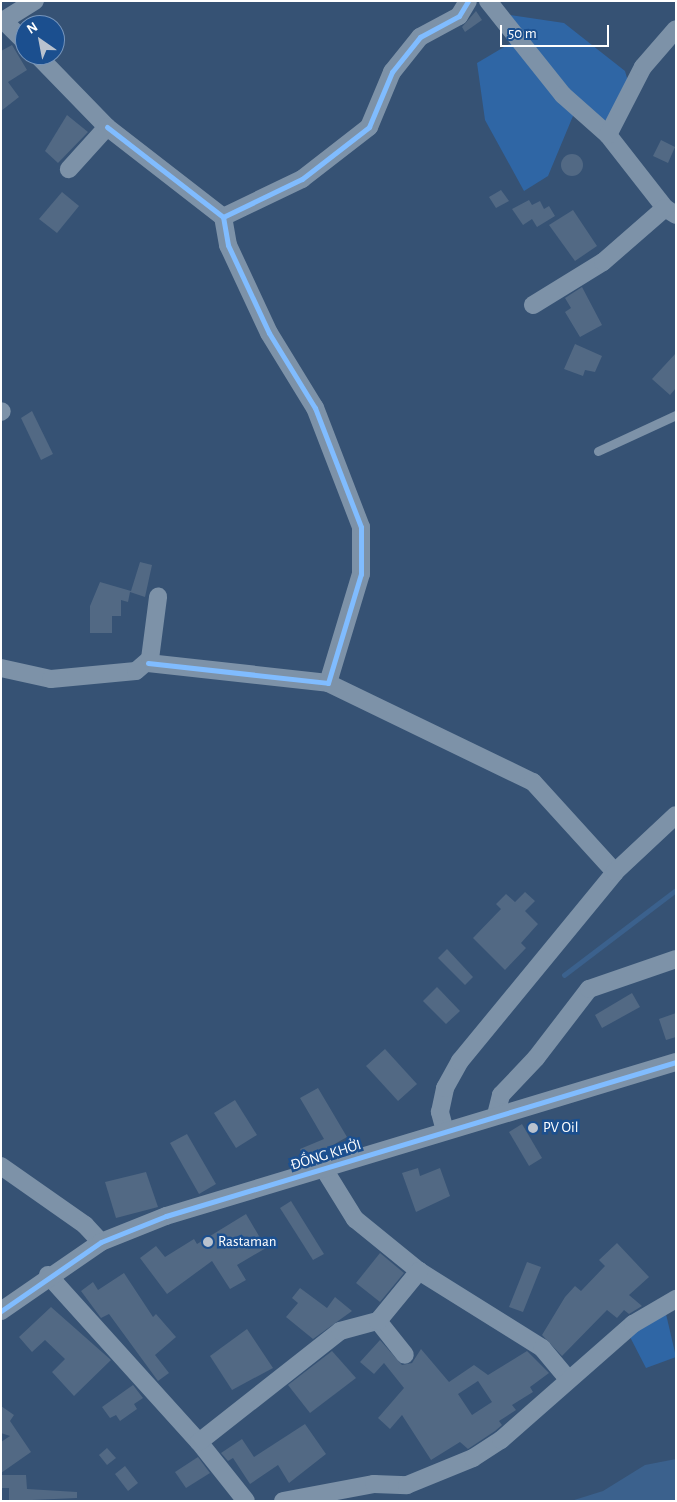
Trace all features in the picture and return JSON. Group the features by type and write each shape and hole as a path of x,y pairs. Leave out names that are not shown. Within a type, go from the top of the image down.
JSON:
{"street":[{"path":"15,33 3,22 35,1"},
{"path":"223,217 302,179 369,127 392,72 420,37 459,16 468,1"},
{"path":"488,1 563,95 608,135 671,212 603,262 533,305"},
{"path":"608,135 643,67 676,29"},
{"path":"47,65 107,127 223,217 228,245 269,333 315,408 361,527 361,574 328,683"},
{"path":"69,170 107,127"},
{"path":"148,663 158,597"},
{"path":"1,668 51,679 136,671 148,663 328,683 533,782 615,872"},
{"path":"445,1131 440,1112 445,1088 460,1061 615,872 676,815"},
{"path":"496,1116 501,1094 536,1058 589,989 676,959"},
{"name":"ĐỒNG KHỞI","path":"1,1311 48,1275 101,1242 166,1216 676,1062"},
{"path":"1,1166 85,1225 101,1242"},
{"path":"324,1169 355,1219 419,1271 542,1348 568,1379"},
{"path":"199,1442 340,1331 378,1321 419,1271"},
{"path":"48,1275 199,1442 246,1501"},
{"path":"283,1501 374,1484 406,1485 473,1458 501,1440 568,1379 633,1324 676,1299"},
{"path":"378,1321 405,1355"}],"lane":[{"path":"598,451 676,415"}],"shaded area":[{"path":"510,15 564,23 625,71 629,85 614,122 573,116 548,176 524,191 485,120 477,63 511,43"},
{"path":"666,1314 676,1357 646,1368 629,1335"},
{"path":"676,1459 676,1501 571,1501 603,1491 645,1465"}],"building":[{"path":"476,11 482,20 465,32 462,27"},
{"path":"12,45 15,50 15,65 24,65 27,70 8,82 19,97 1,111 1,51"},
{"path":"67,115 88,132 58,163 45,151"},
{"path":"661,140 675,147 668,163 653,156"},
{"path":"568,154 576,154 583,161 583,169 576,176 568,176 561,169 561,161"},
{"path":"501,190 509,201 496,208 489,197"},
{"path":"62,192 79,206 57,233 39,219"},
{"path":"529,200 532,205 540,201 544,209 549,206 555,216 537,227 532,219 523,225 512,209"},
{"path":"573,210 597,246 575,261 549,225"},
{"path":"582,287 602,325 580,337 565,312 571,308 565,298"},
{"path":"575,344 602,356 595,372 585,370 583,376 564,369"},
{"path":"676,353 676,388 670,395 652,379"},
{"path":"32,411 53,454 41,460 21,418"},
{"path":"140,562 152,565 145,597 130,592 128,602 121,600 121,616 112,616 112,633 90,633 90,606 100,582 131,591"},
{"path":"525,892 535,901 525,911 538,924 521,943 526,948 505,970 473,938 501,909 496,904 506,894 515,902"},
{"path":"447,949 473,977 465,985 438,958"},
{"path":"437,987 460,1011 446,1024 423,1001"},
{"path":"632,993 640,1007 602,1028 595,1015"},
{"path":"676,1013 676,1037 666,1040 659,1019"},
{"path":"385,1049 417,1084 398,1101 366,1066"},
{"path":"318,1088 347,1137 305,1161 300,1149 324,1139 300,1098"},
{"path":"235,1100 257,1135 236,1148 214,1113"},
{"path":"522,1124 542,1158 529,1166 509,1132"},
{"path":"187,1134 216,1184 199,1194 170,1143"},
{"path":"418,1168 420,1176 440,1168 450,1196 416,1212 402,1173"},
{"path":"146,1172 158,1207 116,1218 105,1182"},
{"path":"291,1201 324,1254 313,1260 280,1208"},
{"path":"246,1214 266,1248 237,1265 246,1280 230,1289 212,1261 167,1294 140,1258 156,1246 165,1257 194,1239 197,1244"},
{"path":"617,1243 649,1277 629,1295 642,1306 629,1314 624,1310 617,1318 607,1310 562,1356 542,1335 565,1297 575,1286 581,1291 605,1266 599,1260"},
{"path":"380,1253 404,1273 380,1302 356,1283"},
{"path":"527,1262 541,1267 523,1312 509,1307"},
{"path":"124,1273 153,1317 156,1314 176,1337 155,1355 169,1373 158,1381 109,1314 101,1318 81,1291 93,1282 98,1290"},
{"path":"300,1288 327,1308 335,1297 352,1311 313,1339 286,1317 298,1303 292,1298"},
{"path":"51,1307 111,1360 74,1396 52,1372 65,1359 45,1340 32,1352 19,1337"},
{"path":"247,1329 273,1368 232,1390 210,1356"},
{"path":"380,1340 402,1365 412,1363 421,1349 449,1382 474,1365 488,1375 527,1351 549,1373 530,1387 533,1392 512,1405 516,1410 499,1421 502,1425 495,1431 468,1449 460,1442 431,1460 402,1415 390,1429 378,1418 404,1388 384,1363 374,1374 360,1362","holes":["478,1381 492,1402 472,1415 458,1394"]},
{"path":"332,1351 356,1378 310,1413 288,1385"},
{"path":"133,1385 143,1398 134,1404 137,1409 120,1421 116,1415 110,1418 102,1407"},
{"path":"1,1406 14,1415 10,1421 31,1452 1,1473 1,1442 10,1436 1,1433"},
{"path":"305,1424 326,1454 289,1483 278,1465 250,1484 233,1458 228,1461 221,1453 242,1439 254,1457"},
{"path":"107,1448 116,1458 107,1465 99,1455"},
{"path":"198,1457 210,1473 186,1488 175,1472"},
{"path":"125,1466 138,1483 128,1491 115,1474"},
{"path":"1,1475 26,1475 27,1489 77,1492 77,1498 9,1501 9,1488 1,1488"}],"waterway":[{"path":"564,975 676,890"}],"cycle path":[{"path":"107,127 223,217 302,179 369,127 392,72 420,37 459,16 468,1"},
{"path":"148,663 328,683 361,574 361,527 315,408 269,333 228,245 223,217"},
{"path":"1,1311 101,1242 166,1216 676,1062"}],"place":[{"name":"PV Oil","path":"533,1128"},
{"name":"Rastaman","path":"208,1242"}]}
